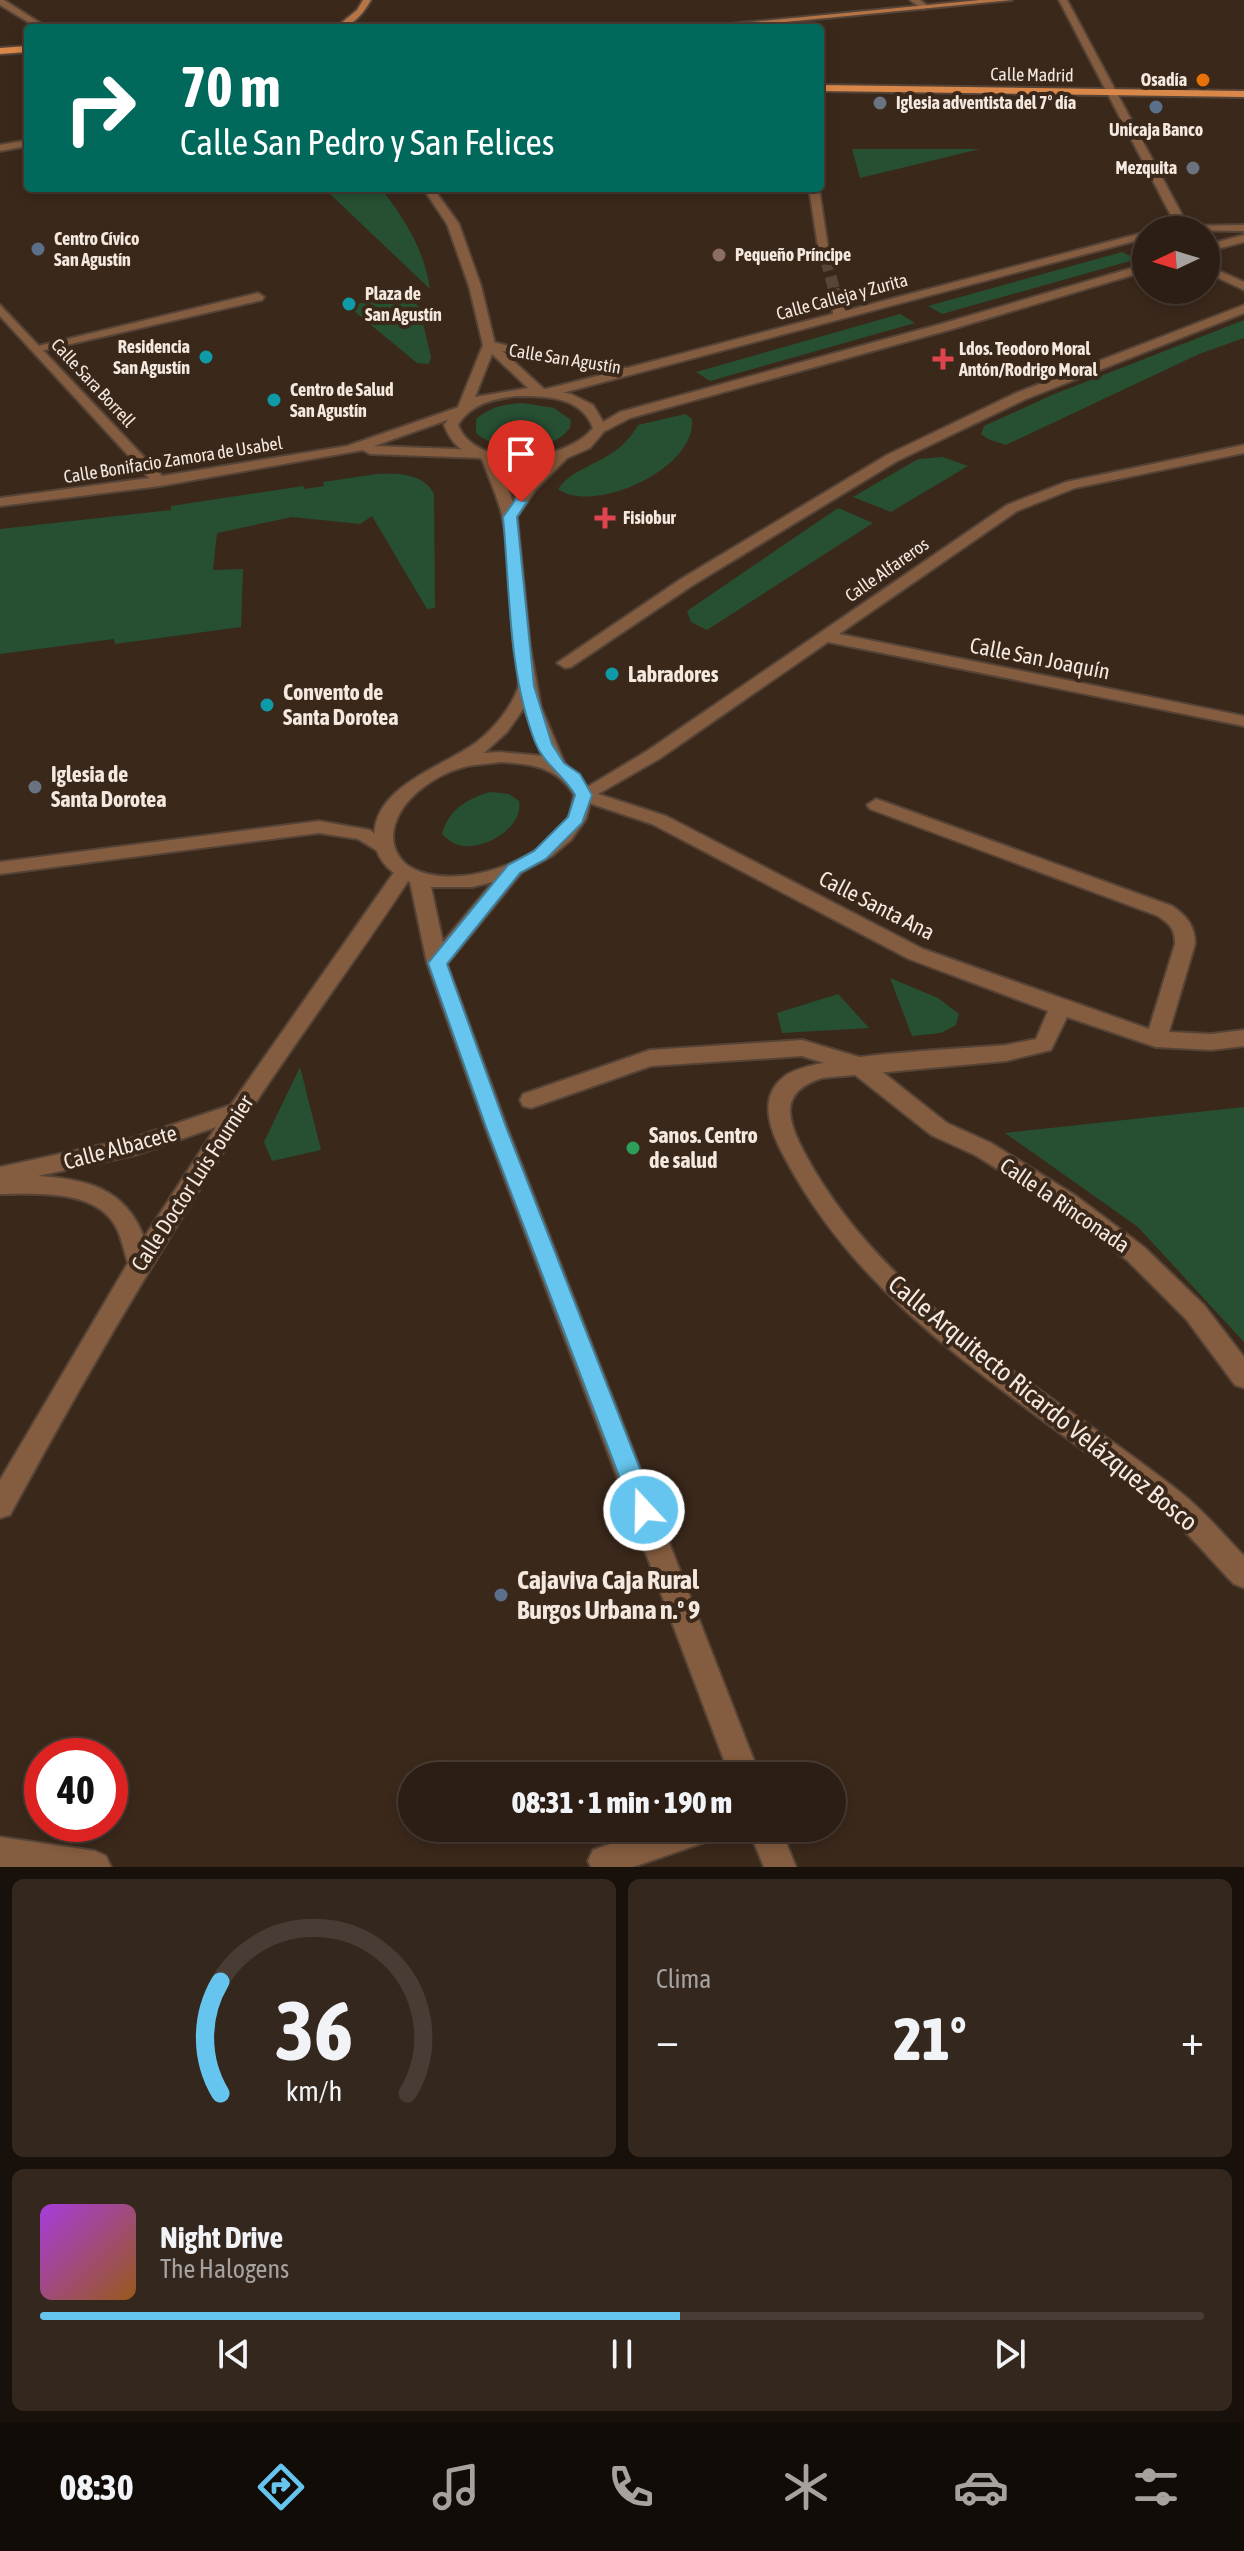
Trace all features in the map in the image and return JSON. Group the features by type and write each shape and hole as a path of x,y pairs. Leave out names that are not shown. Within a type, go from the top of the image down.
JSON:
{"main road":[{"path":"347,24 362,16 367,0"},
{"path":"737,24 1008,0"},
{"path":"0,51 24,49"},
{"path":"0,58 24,58"},
{"name":"Calle Madrid","path":"824,88 1244,94"}],"street":[{"path":"914,0 925,7"},
{"path":"1063,0 1175,216"},
{"path":"0,1 37,24"},
{"path":"0,148 24,144"},
{"name":"Calle San Agustín","path":"431,192 453,224 475,286 489,345 544,393"},
{"path":"815,192 826,259"},
{"path":"1220,229 1244,228"},
{"path":"1220,243 1244,238"},
{"name":"Calle Calleja y Zurita","path":"544,393 1132,239"},
{"path":"510,517 545,470 563,454 589,442 600,428 625,415 945,327 1132,271"},
{"path":"1220,275 1244,286"},
{"path":"835,293 840,316"},
{"path":"36,348 258,297"},
{"name":"Calle Sara Borrell","path":"0,309 160,482"},
{"path":"565,663 687,582 892,458 1021,396 1244,309"},
{"name":"Calle San Agustín","path":"489,345 541,358 603,368 641,370"},
{"name":"Calle San Agustín","path":"462,410 489,345"},
{"path":"544,393 576,400 591,409 598,418 600,428"},
{"name":"Calle Bonifacio Zamora de Usabel","path":"0,502 160,482 350,450 499,395 544,393"},
{"path":"462,410 451,425 454,436 465,447 485,455 510,517 527,686 544,744 557,766"},
{"name":"Calle Alfareros","path":"583,795 653,755 986,524 1040,495 1113,475 1244,449"},
{"name":"Calle Bonifacio Zamora de Usabel","path":"350,450 485,455 521,460 563,454"},
{"name":"Calle San Joaquín","path":"827,637 1244,721"},
{"path":"384,849 384,825 392,806 434,774 458,763 488,742 510,721 527,686"},
{"path":"412,875 459,882 485,879 514,869 540,855 576,819 583,795 574,778 557,766 531,759 500,757 458,763"},
{"name":"Calle Santa Ana","path":"583,795 659,820 916,954 1059,1007 1156,1039 1211,1042 1244,1038"},
{"path":"876,805 1165,911 1178,919 1185,933 1182,951 1156,1039"},
{"path":"0,868 319,827 363,834 412,875 437,963 496,1127 740,1762"},
{"path":"437,963 514,869"},
{"name":"Calle Doctor Luis Fournier","path":"0,1506 139,1261 238,1111 412,875"},
{"name":"Calle Arquitecto Ricardo Velázquez Bosco","path":"1059,1007 1054,1026 1043,1045 1006,1053 821,1070 793,1081 781,1098 778,1117 794,1157 833,1221 909,1301 1174,1504 1244,1575"},
{"path":"531,1100 650,1058 802,1048 858,1065"},
{"name":"Calle la Rinconada","path":"858,1065 939,1129 983,1149 1056,1195 1136,1254 1195,1312 1244,1377"},
{"name":"Calle Albacete","path":"0,1176 135,1146 238,1111"},
{"name":"Calle Albacete","path":"0,1185 45,1185 82,1192 104,1202 124,1219 139,1261"},
{"path":"604,1861 661,1842"},
{"path":"770,1842 780,1867"},
{"path":"0,1853 95,1867"}],"green space":[{"path":"852,149 980,149 860,178"},
{"path":"384,192 412,236 430,289 329,193"},
{"path":"1122,252 1132,257 1132,260 942,314 928,306"},
{"path":"404,294 419,307 431,357 429,364 417,363 348,306"},
{"path":"900,314 915,323 710,381 696,372"},
{"path":"1244,320 1244,338 1199,354 1006,445 981,434 984,426 1052,395"},
{"path":"523,403 554,408 571,420 570,428 550,443 524,448 498,445 476,433 476,419 481,415 498,407"},
{"path":"685,414 692,419 689,437 678,455 661,470 617,491 594,496 574,496 558,489 576,473 619,448 638,425"},
{"path":"943,457 968,466 891,512 853,497 918,459"},
{"path":"377,474 402,474 417,478 434,494 435,608 427,609 372,516 360,524 292,517 217,533 213,570 243,569 241,627 115,644 114,639 0,654 0,529 171,510 171,506 303,486 305,489 324,486 323,482"},
{"path":"838,508 873,523 707,630 691,622 687,611"},
{"path":"490,792 509,794 519,801 519,811 509,829 490,841 469,846 454,843 442,834 449,818 460,806"},
{"path":"890,978 938,998 959,1014 956,1025 941,1033 912,1036"},
{"path":"838,994 869,1028 782,1033 777,1013"},
{"path":"300,1067 321,1150 272,1161 264,1142"},
{"path":"1244,1107 1244,1342 1138,1227 1005,1133"}],"tunnel":[{"path":"826,259 835,293"}],"place":[{"name":"Osadía","path":"1203,80"},
{"name":"Iglesia adventista del 7° día","path":"880,103"},
{"name":"Unicaja Banco","path":"1156,107"},
{"name":"Mezquita","path":"1193,168"},
{"name":"Centro Cívico San Agustín","path":"38,249"},
{"name":"Pequeño Príncipe","path":"719,255"},
{"name":"Plaza de San Agustín","path":"349,304"},
{"name":"Residencia San Agustín","path":"206,357"},
{"name":"Ldos. Teodoro Moral Antón/Rodrigo Moral","path":"943,359"},
{"name":"Centro de Salud San Agustín","path":"274,400"},
{"name":"Fisiobur","path":"605,518"},
{"name":"Labradores","path":"612,674"},
{"name":"Convento de Santa Dorotea","path":"267,705"},
{"name":"Iglesia de Santa Dorotea","path":"35,787"},
{"name":"Sanos. Centro de salud","path":"633,1148"},
{"name":"Cajaviva Caja Rural Burgos Urbana n.º 9","path":"501,1595"}],"route":[{"path":"521,502 510,517 527,686 544,744 557,766 574,778 583,795 576,819 540,855 514,869 437,963 496,1127 644,1510"}]}
